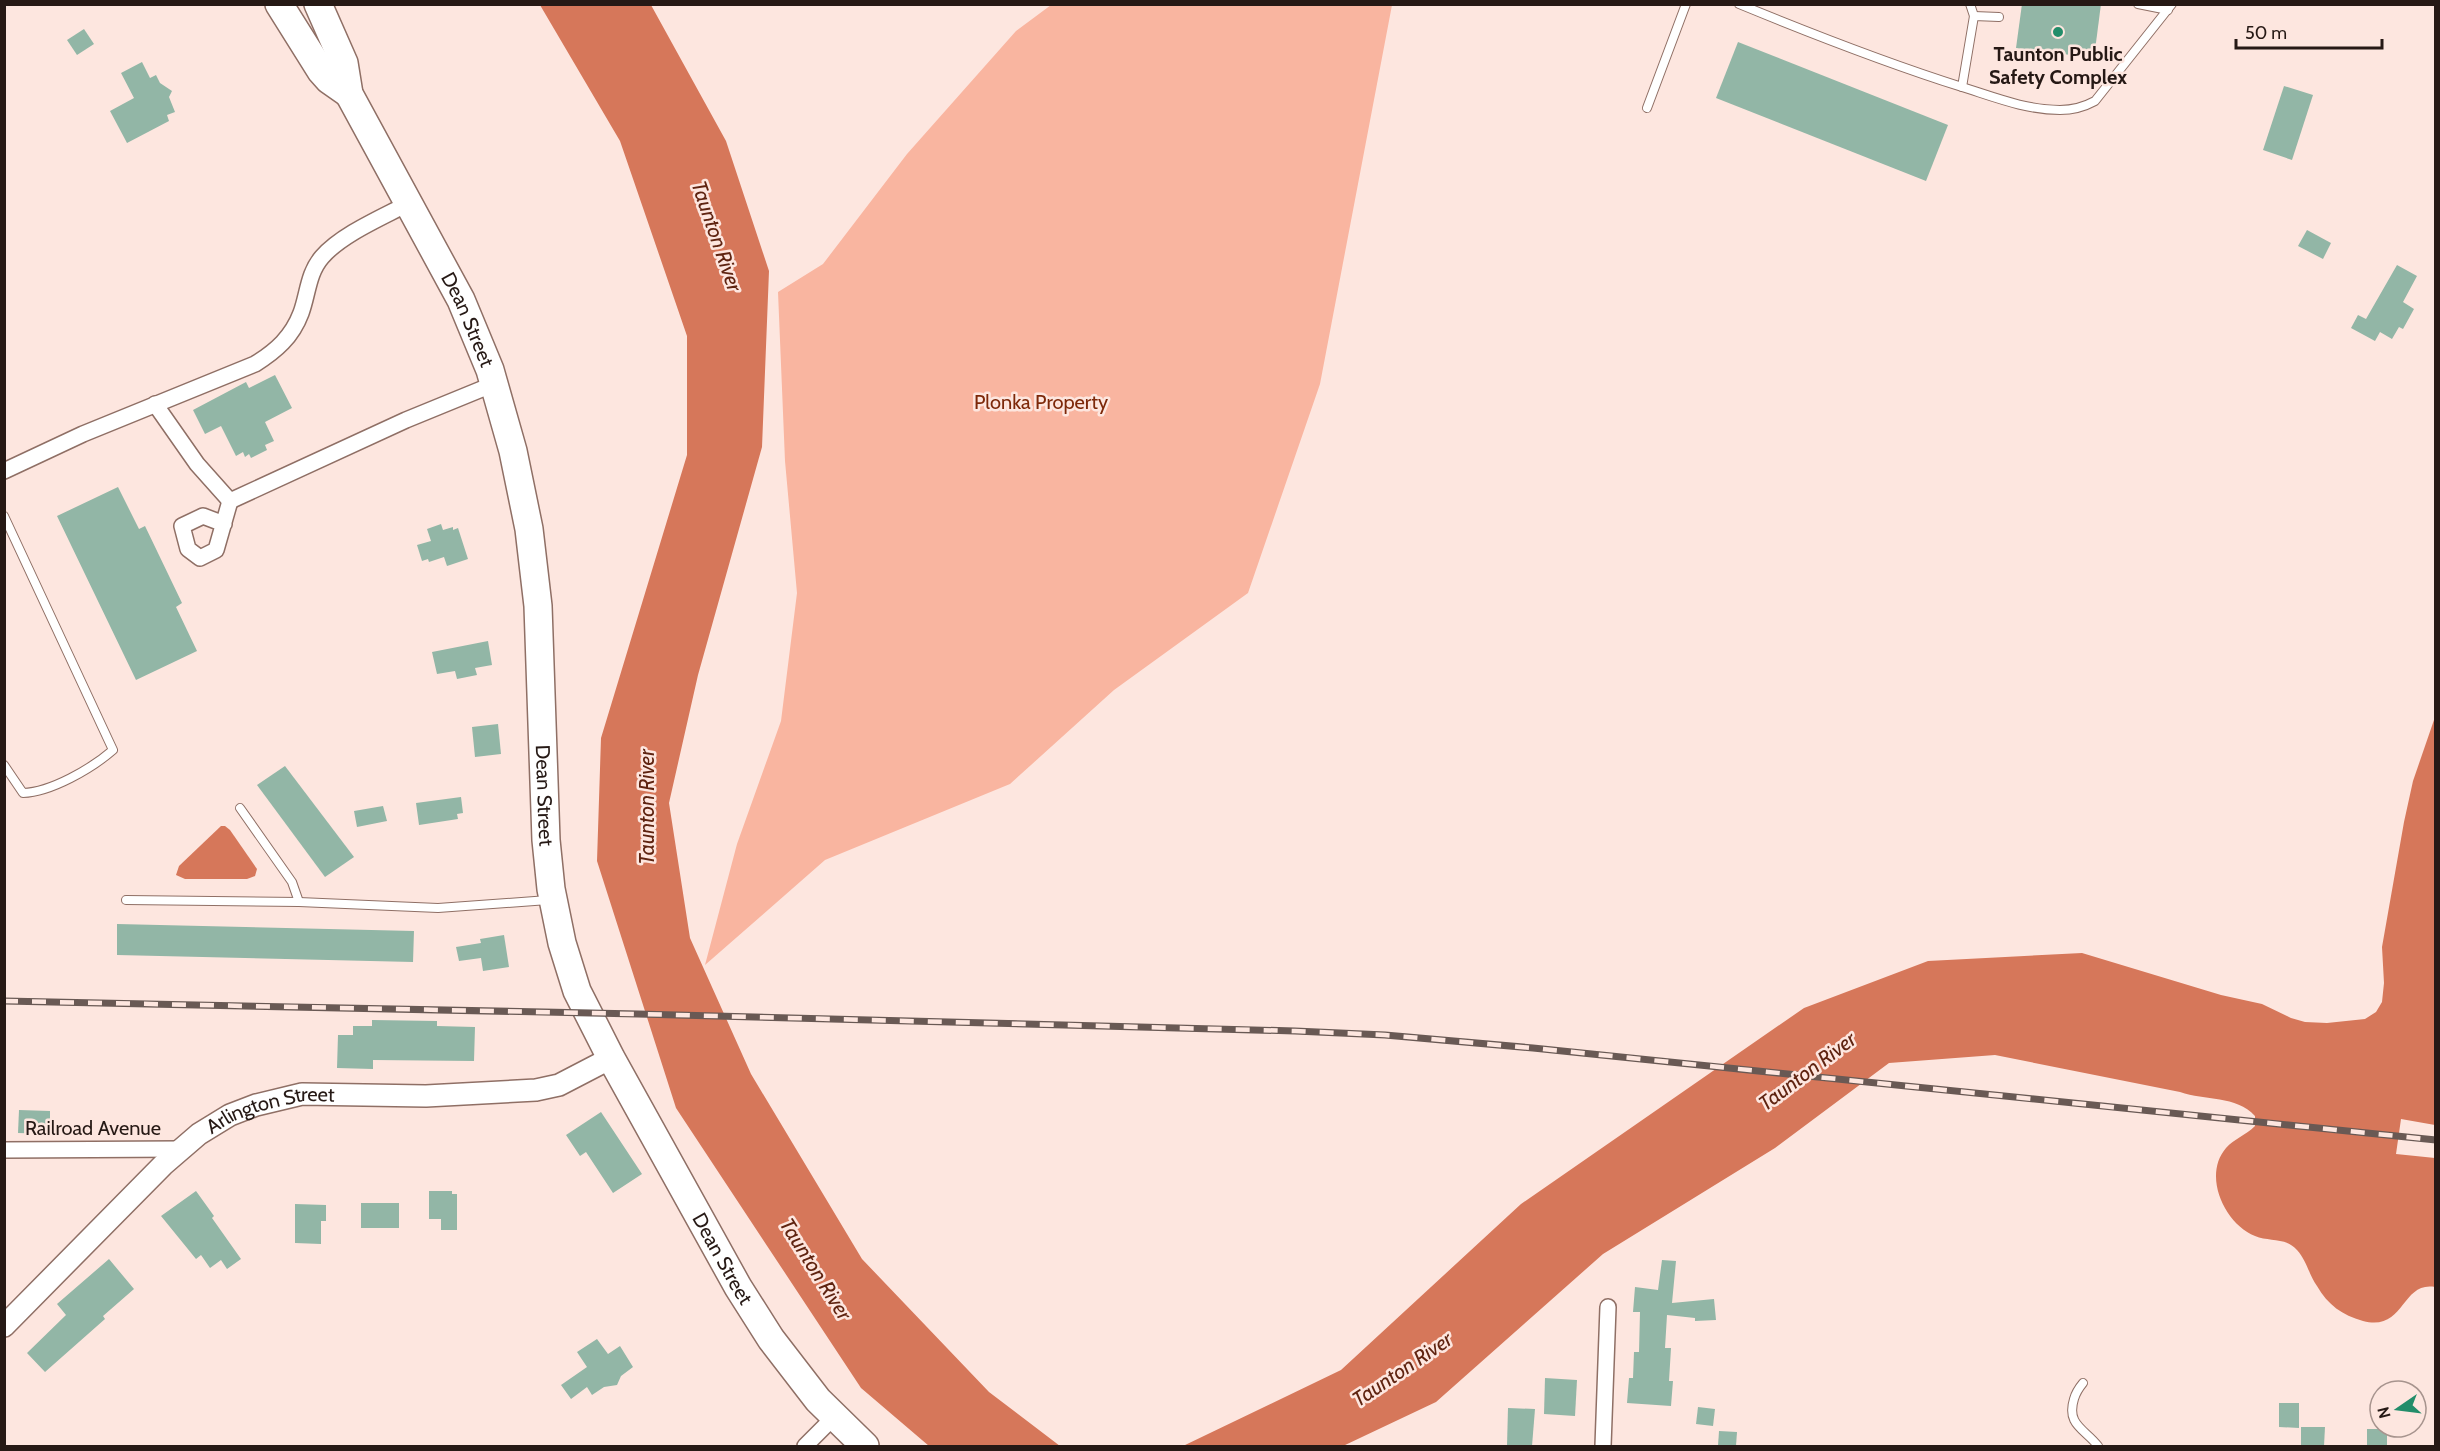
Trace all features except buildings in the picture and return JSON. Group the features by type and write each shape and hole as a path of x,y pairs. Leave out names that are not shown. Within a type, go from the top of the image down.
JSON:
{"highway":[{"name":"Dean Street","path":"279,4 321,71 329,81 349,94"},
{"name":"Dean Street","path":"318,4 344,63 349,94 451,278 480,343 494,384 519,477 536,580 542,658 546,840 552,899 577,991 610,1059 744,1295 788,1364 833,1418 865,1446"}],"street":[{"path":"4,471 83,434 255,364 285,341 294,328 307,288 322,257 341,242 410,203"},
{"path":"230,501 406,420 494,384"},
{"path":"154,404 197,464 230,501"},
{"path":"224,524 230,501"},
{"name":"Arlington Street","path":"4,1326 181,1149 208,1128 230,1115 264,1102 302,1094 418,1096 537,1090 559,1085 610,1059"},
{"name":"Railroad Avenue","path":"4,1150 181,1149"},
{"path":"1603,1446 1608,1307"},
{"path":"805,1446 833,1418"}],"lane":[{"path":"1647,108 1686,4"},
{"path":"1738,4 1831,41 2010,103 2058,110 2084,107 2095,101 2170,7"},
{"path":"1962,87 1974,16 1970,4"},
{"path":"2138,4 2170,7"},
{"path":"1974,16 1999,17"},
{"path":"4,516 113,750 101,761 40,792 23,793 4,765"},
{"path":"240,808 292,882 299,902"},
{"path":"126,900 299,902 438,908 532,903 552,899"},
{"path":"2083,1383 2077,1389 2071,1408 2073,1420 2098,1446"}],"green space":[{"name":"Plonka Property","path":"1051,5 1392,5 1320,384 1248,593 1114,690 1010,784 825,860 705,965 737,844 781,721 797,593 785,461 778,292 823,264 907,154 1016,31"}],"water":[{"name":"Taunton River","path":"540,5 651,5 726,141 769,271 762,447 698,675 669,803 690,938 751,1074 862,1259 989,1392 1060,1446 929,1446 861,1388 676,1108 597,861 601,738 687,455 687,336 620,141"},
{"name":"Taunton River","path":"2435,717 2435,1125 2401,1119 2396,1154 2435,1158 2435,1287 2424,1287 2415,1291 2387,1319 2377,1322 2363,1321 2348,1316 2336,1308 2321,1293 2303,1259 2293,1246 2283,1241 2255,1236 2244,1230 2226,1210 2220,1198 2216,1172 2219,1159 2226,1148 2255,1126 2255,1116 2247,1109 2230,1102 1995,1055 1889,1063 1775,1148 1603,1254 1436,1402 1343,1446 1183,1446 1341,1370 1521,1204 1804,1008 1928,961 2082,953 2221,995 2262,1004 2305,1022 2327,1023 2365,1019 2376,1012 2382,1002 2384,983 2382,947 2404,822 2413,781"},
{"path":"221,826 230,830 257,869 255,876 247,879 185,879 176,875 179,866"}],"railway":[{"path":"4,1001 638,1014 1385,1035 2436,1140"}],"place":[{"name":"Taunton Public Safety Complex","path":"2058,32"}]}
